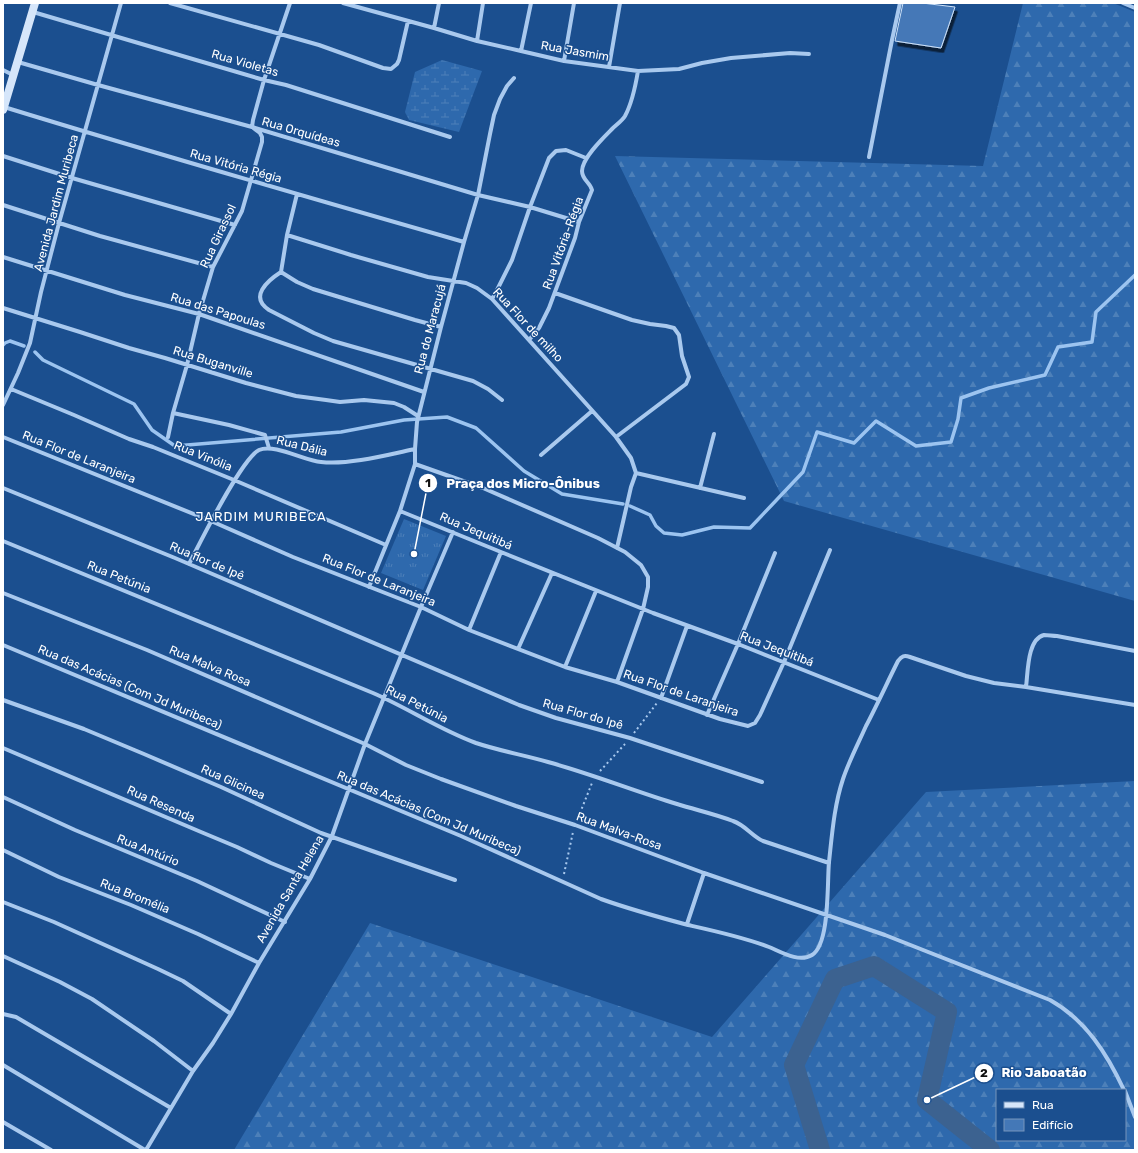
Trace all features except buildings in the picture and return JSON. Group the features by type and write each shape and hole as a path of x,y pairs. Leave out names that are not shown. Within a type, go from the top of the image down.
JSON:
{"main road":[{"path":"4,108 35,3"}],"street":[{"name":"Avenida Jardim Muribeca","path":"3,405 30,343 59,223 121,3"},
{"path":"170,3 320,45 383,68 390,69 397,64 399,60 408,21"},
{"path":"252,127 264,80 290,3"},
{"name":"Rua Jasmim","path":"343,3 477,41 564,61 638,71 679,69 731,58 790,53 809,54"},
{"path":"434,28 439,3"},
{"path":"477,41 483,3"},
{"path":"521,51 531,3"},
{"path":"564,61 574,3"},
{"path":"609,67 620,3"},
{"path":"869,157 900,3"},
{"path":"1123,3 1135,8"},
{"name":"Rua Violetas","path":"32,12 264,80 286,85 450,137"},
{"name":"Rua Orquídeas","path":"18,62 252,127 478,195 530,207 579,222"},
{"path":"3,70 14,75"},
{"path":"492,299 512,260 549,158 556,151 566,150 586,158 625,115 638,71"},
{"name":"Rua do Maracujá","path":"369,587 400,511 415,464 418,416 453,281 478,195 494,115 507,86 514,78"},
{"name":"Rua Vitória Régia","path":"4,108 464,242"},
{"name":"Rua Girassol","path":"168,437 199,314 213,267 242,211 262,142 260,133 252,127"},
{"path":"3,156 72,178 235,225"},
{"name":"Rua Vitória-Régia","path":"529,340 539,328 556,293 579,222 592,190 582,174 582,167 586,158"},
{"path":"297,194 287,235 281,272 269,281 261,293 259,297 263,306 304,328 333,341 473,381 488,389 502,400"},
{"path":"3,205 59,223 213,267"},
{"name":"Rua Flor de milho","path":"287,235 428,277 466,283 477,288 492,299 616,437 631,458 636,473"},
{"name":"Rua das Papoulas","path":"3,257 47,272 126,295 199,314 424,392"},
{"path":"281,272 297,282 313,289 441,327"},
{"path":"556,293 632,320 674,328 679,335 682,356 689,377 686,384 616,437"},
{"name":"Rua Buganville","path":"3,308 246,384 296,396 340,402 364,400 394,403 418,416"},
{"name":"Rua Vinólia","path":"11,389 129,439 153,447 234,480 386,545"},
{"path":"540,455 592,411"},
{"name":"Rua Dália","path":"173,413 229,425 265,435 269,448 319,462 332,463 365,459 415,449"},
{"path":"700,488 714,434"},
{"name":"Rua Flor de Laranjeira","path":"3,437 211,521 293,557 421,607 469,630 565,667 617,682 706,715 737,724 748,726 755,723 784,662"},
{"path":"189,564 234,480 248,460 259,450 269,448"},
{"path":"415,464 483,488 598,538 632,557 641,565 648,577 648,587 617,682"},
{"path":"617,548 631,487 636,473 744,498"},
{"name":"Rua flor de Ipê","path":"3,488 189,564 402,655"},
{"name":"Rua Jequitibá","path":"400,511 596,591 738,644 879,700"},
{"name":"Avenida Santa Helena","path":"145,1150 193,1071 231,1014 259,963 310,879 332,836 365,744 453,532"},
{"name":"Rua Petúnia","path":"3,541 150,600 384,698 454,734 476,743 595,776 733,821 760,840 829,864"},
{"path":"784,662 830,550"},
{"path":"469,630 500,552"},
{"path":"706,715 738,644 775,553"},
{"path":"518,649 552,573"},
{"path":"565,667 596,591"},
{"name":"Rua Malva Rosa","path":"3,593 147,650 365,744 406,765"},
{"path":"661,698 687,626"},
{"path":"1026,687 1032,647 1039,637 1045,635 1135,651"},
{"name":"Rua das Acácias (Com Jd Muribeca)","path":"3,645 474,842 601,899 620,906 751,940 795,957 805,958 813,955 823,939 829,864 835,816 843,780 850,759 879,700"},
{"name":"Rua Flor do Ipê","path":"402,655 519,705 556,718 630,738 762,782"},
{"path":"879,700 898,661 902,656 905,656 979,680 1135,705"},
{"name":"Rua Glicinea","path":"3,700 84,729 131,748 321,833 455,880"},
{"name":"Rua Resenda","path":"3,748 310,879"},
{"name":"Rua Malva-Rosa","path":"406,765 704,873 885,934 1050,1000 1061,1006 1076,1018 1090,1034 1114,1068 1124,1089"},
{"name":"Rua Antúrio","path":"3,797 75,830 198,881 285,922"},
{"name":"Rua Bromélia","path":"3,850 59,876 198,934 259,963"},
{"path":"687,924 704,873"},
{"path":"3,902 54,922 158,969 183,982 231,1014"},
{"path":"3,956 60,982 92,999 154,1041 193,1071"},
{"path":"3,1014 16,1017 171,1108"},
{"path":"3,1065 145,1150"},
{"name":"Rua Malva-Rosa","path":"1126,1094 1135,1117"},
{"path":"3,1122 51,1150"}],"green space":[{"path":"1023,3 1113,3 1135,12 1135,601 784,501 615,156 983,166"},
{"path":"442,60 482,71 459,132 409,120 405,112 415,72"},
{"path":"404,519 446,536 423,590 381,573"},
{"path":"1135,781 1135,1150 234,1150 370,923 712,1037 926,792"}],"waterway":[{"path":"630,506 650,515 656,526 664,533 682,535 714,527 750,528 803,472 817,432 854,443 876,421 916,446 951,442 958,419 961,398 989,388 1045,375 1058,347 1092,342 1096,312 1135,275"},
{"path":"3,345 10,341 24,346"},
{"path":"35,352 43,360 134,404 152,430 175,446 341,432 404,420 447,417 476,428 524,471 562,494 623,504"},
{"path":"820,1150 794,1065 835,979 874,966 947,1012 927,1100 990,1150"}],"place":[{"name":"Praça dos Micro-Ônibus","path":"414,554"},
{"name":"Rio Jaboatão","path":"927,1100"}],"district":[{"name":"JARDIM MURIBECA","path":"261,516"}]}
